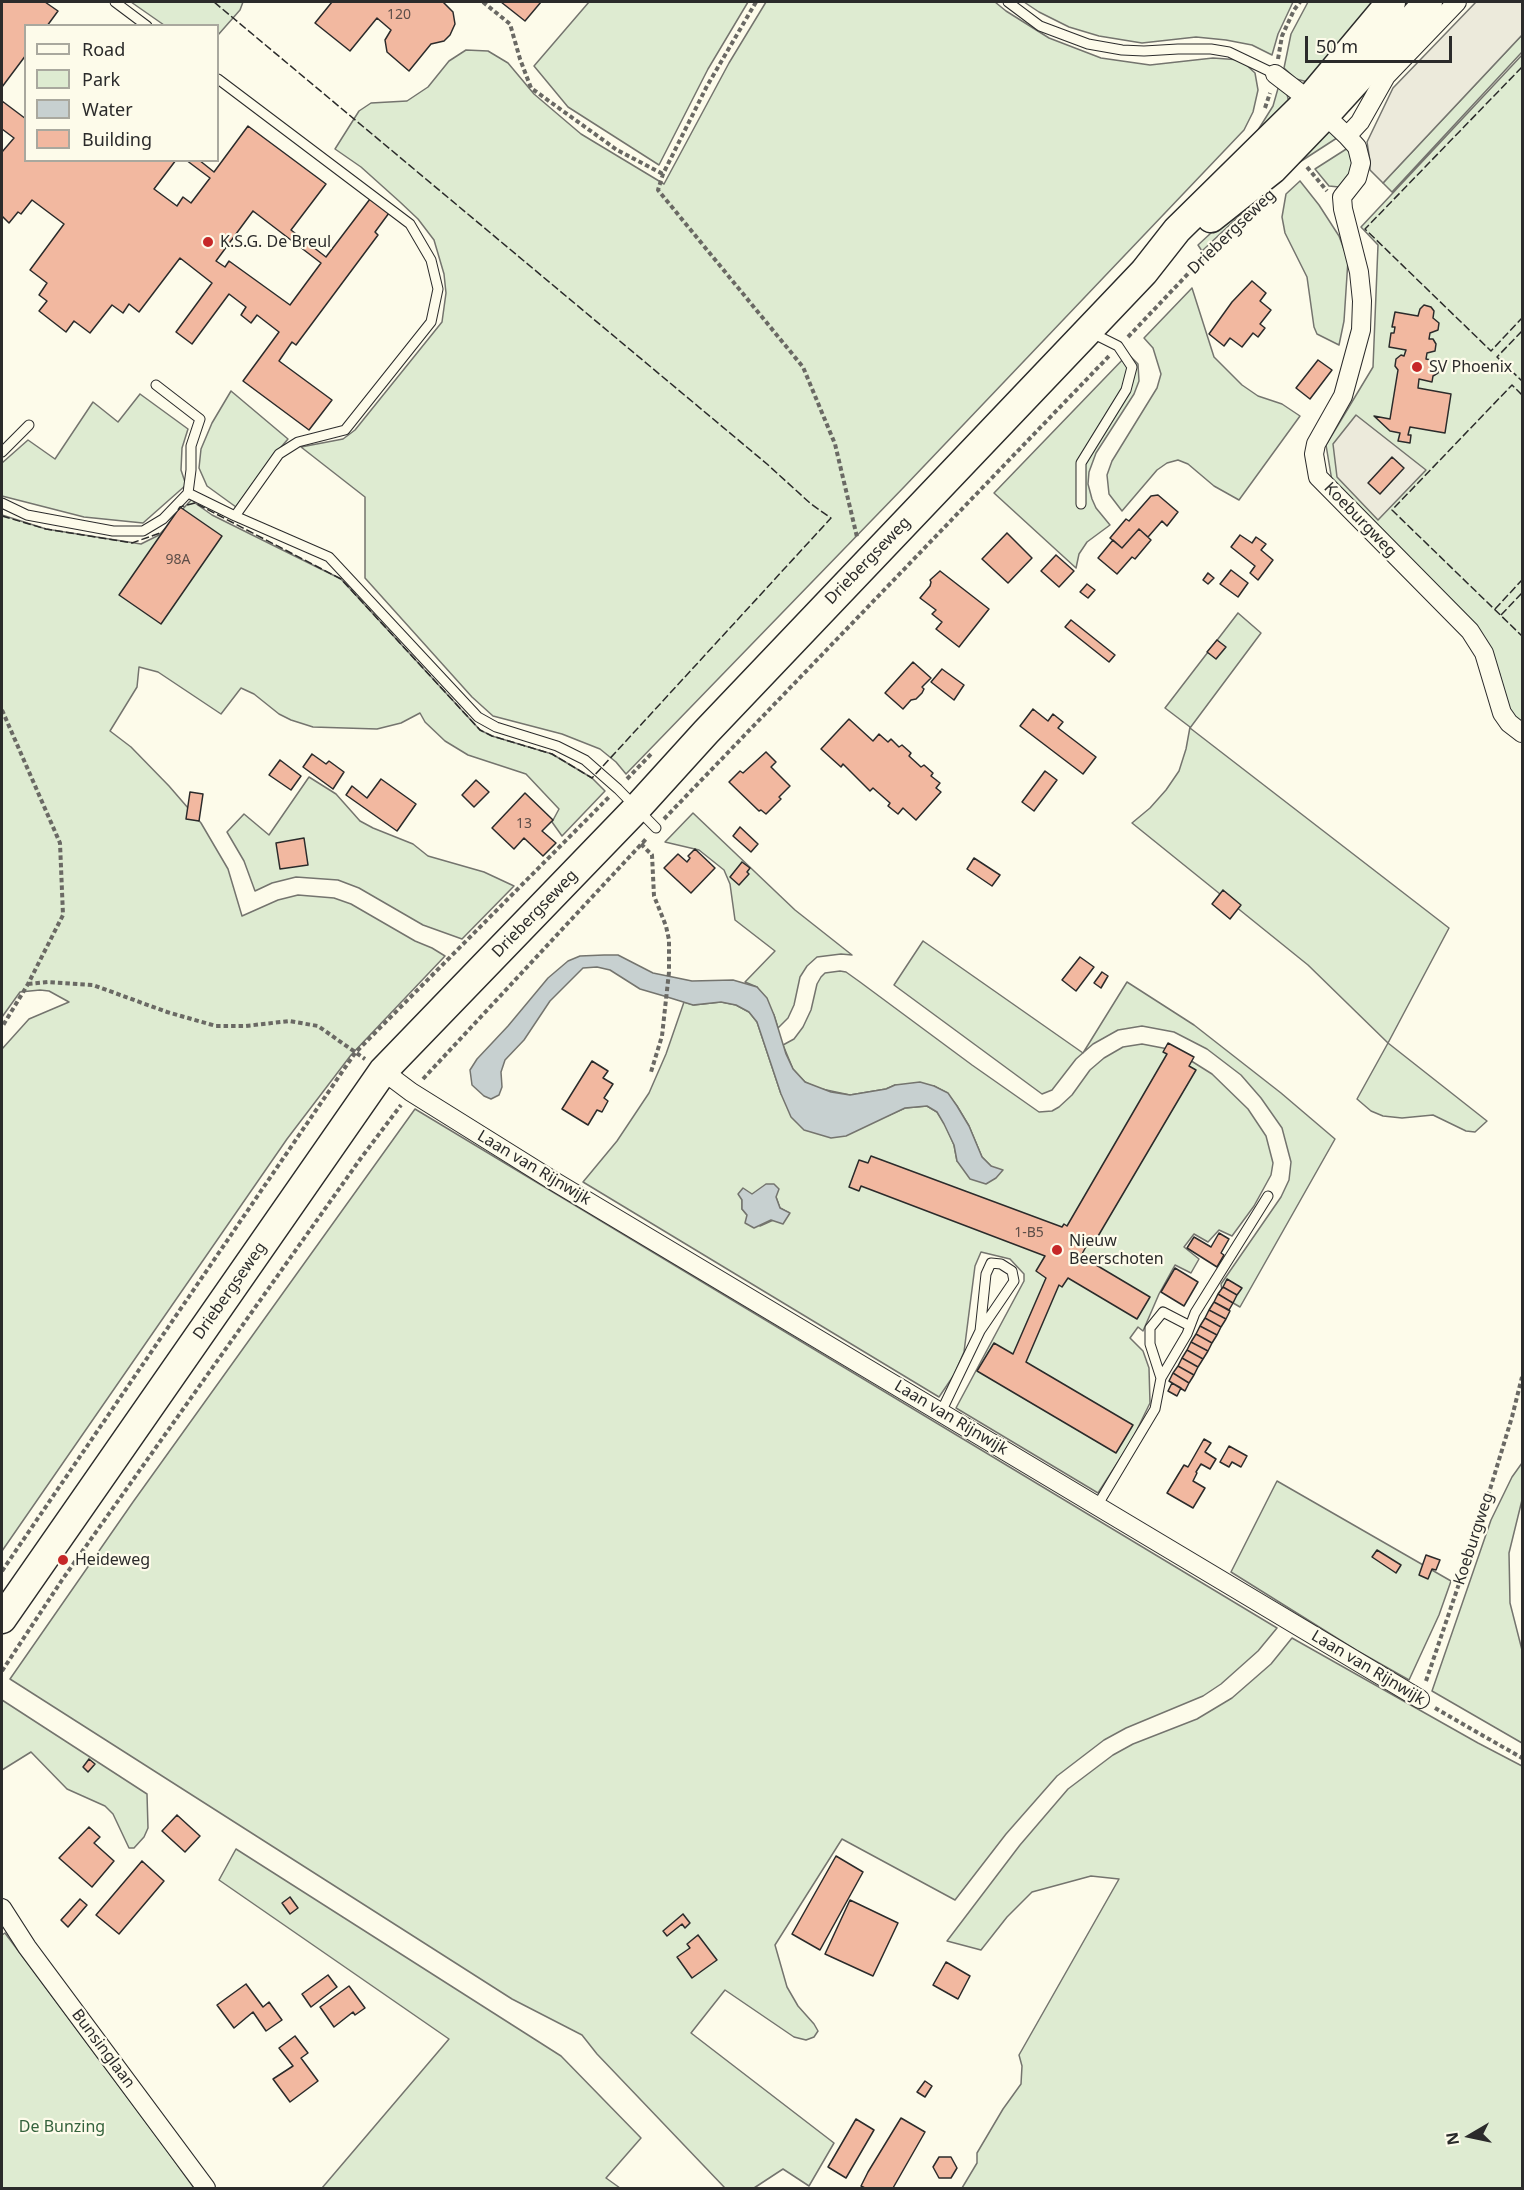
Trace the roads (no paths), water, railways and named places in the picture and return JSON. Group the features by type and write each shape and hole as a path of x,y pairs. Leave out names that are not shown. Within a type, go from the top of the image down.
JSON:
{"main road":[{"name":"Driebergseweg","path":"2,1619 383,1071 646,818 706,732 1144,272 1273,169 1391,2"},
{"name":"Driebergseweg","path":"1318,107 1428,2"}],"street":[{"path":"1275,74 1318,107 1347,136 1364,116 1386,76 1457,2"},
{"name":"Koeburgweg","path":"1347,136 1357,147 1361,163 1356,178 1342,197 1342,209 1359,272 1362,301 1361,330 1343,396 1316,444 1314,454 1318,477 1470,631 1484,653 1502,713 1509,723 1522,733"},
{"name":"Laan van Rijnwijk","path":"383,1071 411,1092 552,1180 1420,1699"},
{"name":"Bunsinglaan","path":"3,1914 206,2188"}],"lane":[{"path":"115,2 144,24"},
{"path":"1008,2 1040,26 1088,44 1144,51 1211,49 1229,52 1275,74"},
{"path":"219,80 410,224 431,260 438,289 431,322 345,430 298,442 279,454 235,516"},
{"path":"1081,504 1082,463 1126,390 1132,367 1118,346 1087,331"},
{"path":"2,503 27,515 113,531 143,531 163,519 188,493 191,446 200,419 156,385"},
{"path":"2,452 29,425"},
{"path":"188,493 329,557 478,717 496,727 557,746 585,760 646,818"},
{"path":"1097,1506 1155,1409 1161,1378 1195,1313 1268,1196"},
{"path":"941,1412 980,1331 1014,1281 1012,1271 1001,1264 991,1263 986,1274 980,1331"},
{"path":"1161,1378 1150,1344 1150,1328 1163,1312 1190,1326"}],"water":[{"path":"618,955 653,973 692,981 733,980 757,987 767,998 793,1069 805,1082 831,1092 850,1095 920,1082 948,1093 969,1126 982,1157 991,1166 1003,1170 986,1184 970,1179 957,1161 954,1145 937,1112 927,1106 905,1108 846,1136 831,1138 804,1130 791,1117 757,1022 749,1012 736,1005 721,1002 693,1005 640,989 610,970 597,967 583,968 550,1001 524,1040 505,1060 501,1072 502,1087 499,1095 491,1099 472,1085 470,1070 477,1059 548,978 568,961 580,956"},
{"path":"766,1184 774,1184 779,1189 776,1197 780,1208 790,1213 783,1224 771,1220 754,1228 745,1223 747,1215 742,1209 742,1200 738,1194 743,1188 752,1194"}],"place":[{"name":"K.S.G. De Breul","path":"208,242"},
{"name":"SV Phoenix","path":"1417,367"},
{"name":"Nieuw Beerschoten","path":"1057,1250"},
{"name":"Heideweg","path":"63,1560"}],"park label":[{"name":"De Bunzing","path":"62,2127"}]}
